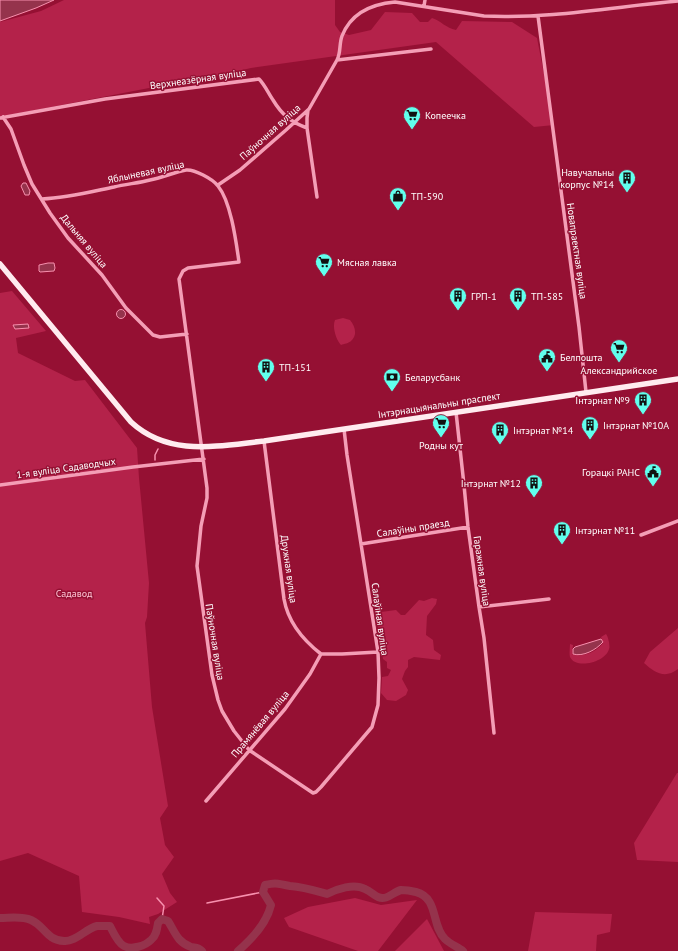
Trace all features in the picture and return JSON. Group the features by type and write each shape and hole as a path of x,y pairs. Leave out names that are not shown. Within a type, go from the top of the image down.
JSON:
{"main road":[{"name":"Інтэрнацыянальны праспект","path":"0,264 95,380 136,426 141,431 158,440 176,445 202,448 264,441 678,379"}],"street":[{"path":"424,6 425,0"},
{"name":"Паўночная вуліца","path":"218,185 240,170 309,109 337,60 342,36 350,22 370,6 395,2 484,16 538,16 678,1"},
{"name":"Новапраектная вуліца","path":"538,16 579,327 586,392"},
{"path":"337,60 431,49"},
{"name":"Верхнеазёрная вуліца","path":"2,118 105,99 259,79 279,110 293,123 307,128"},
{"path":"309,109 307,128 317,197"},
{"name":"Дальняя вуліца","path":"2,118 11,129 32,184 50,213 68,238 102,275 126,308 153,335 160,337 187,334"},
{"name":"Яблыневая вуліца","path":"42,199 62,197 151,180 186,170 198,173 218,185"},
{"path":"202,448 179,279 183,271 191,268 239,262 235,236 228,209 218,185"},
{"name":"Гаражная вуліца","path":"456,412 468,527 484,638 494,733"},
{"name":"Салаўіная вуліца","path":"316,792 372,727 378,705 380,678 378,652 344,429"},
{"name":"Дружная вуліца","path":"264,441 286,610 290,620 299,632 321,654"},
{"name":"Паўночная вуліца","path":"202,448 208,498 201,526 197,566 212,675 218,700 222,711 234,731 249,750 312,793 316,792"},
{"name":"1-я вуліца Садаводчых","path":"0,485 204,459"},
{"path":"641,536 678,521"},
{"name":"Салаўіны праезд","path":"361,544 468,527"},
{"path":"479,607 549,599"},
{"path":"321,654 378,652"},
{"name":"Прамянёвая вуліца","path":"206,801 285,709 310,674 321,654"}],"green space":[{"path":"64,0 335,0 335,25 340,32 349,35 371,30 385,12 412,13 420,22 428,22 432,18 449,28 456,30 462,21 512,22 537,38 554,125 534,127 436,42 251,68 0,117 0,22 41,11"},
{"name":"Садавод","path":"12,291 46,331 16,338 18,353 75,381 85,380 137,448 149,583 147,617 145,623 152,707 168,806 160,818 165,845 174,857 162,874 170,893 177,902 158,914 149,917 150,924 119,917 82,912 79,876 28,853 0,861 0,293"},
{"path":"343,318 350,320 355,333 351,341 341,345 335,333 334,323 335,320"},
{"path":"432,598 437,599 436,604 427,616 426,635 433,640 434,650 441,655 440,660 414,657 408,660 408,667 402,679 408,690 406,695 396,701 387,700 381,693 382,677 388,676 391,670 387,668 387,662 383,659 376,615 381,612 396,610 401,615 405,615 419,600 424,601"},
{"path":"678,628 678,669 669,674 660,674 652,670 644,663 650,652"},
{"path":"606,634 608,637 609,647 607,654 602,658 591,663 584,664 573,661 570,657 570,644 573,645 572,654 585,655 603,643 601,637"},
{"path":"677,773 678,862 637,860 634,843"},
{"path":"355,898 381,905 417,900 378,951 358,951 289,927 284,918 308,907"},
{"path":"535,912 612,914 610,932 597,935 596,951 528,951"},
{"path":"427,919 444,951 395,951"}],"shaded area":[{"path":"0,0 54,0 0,21"},
{"path":"23,183 26,183 30,191 29,195 25,195 21,186"},
{"path":"54,263 54,271 39,271 39,265"},
{"path":"119,310 123,310 125,314 123,318 119,318 117,316 117,312"},
{"path":"28,324 29,328 15,329 13,325"},
{"path":"601,639 603,642 597,648 581,655 573,654 573,649 575,647"}],"waterway":[{"path":"155,460 155,455 158,449"},
{"path":"238,951 254,936 266,918 271,905 263,892 265,885 275,883 327,894 341,889 361,887 381,898 387,897 401,890 416,892 423,895 432,906 438,927 445,939 463,951"},
{"path":"207,903 263,892"},
{"path":"157,898 164,906 162,919"},
{"path":"0,918 20,918 31,920 53,938 64,941 73,940 97,926 110,926 120,942 124,946 131,948 142,946 151,940 155,935 158,923 162,919 168,921 182,942 202,951"}],"place":[{"name":"Копеечка","path":"412,130"},
{"name":"Навучальны корпус №14","path":"627,193"},
{"name":"ТП-590","path":"398,211"},
{"name":"Мясная лавка","path":"324,277"},
{"name":"ГРП-1","path":"458,311"},
{"name":"ТП-585","path":"518,311"},
{"name":"Александрийское","path":"619,363"},
{"name":"Белпошта","path":"547,372"},
{"name":"ТП-151","path":"266,382"},
{"name":"Беларусбанк","path":"392,392"},
{"name":"Інтэрнат №9","path":"643,415"},
{"name":"Родны кут","path":"441,438"},
{"name":"Інтэрнат №10А","path":"590,440"},
{"name":"Інтэрнат №14","path":"500,445"},
{"name":"Горацкі РАНС","path":"653,487"},
{"name":"Інтэрнат №12","path":"534,498"},
{"name":"Інтэрнат №11","path":"562,545"}]}
